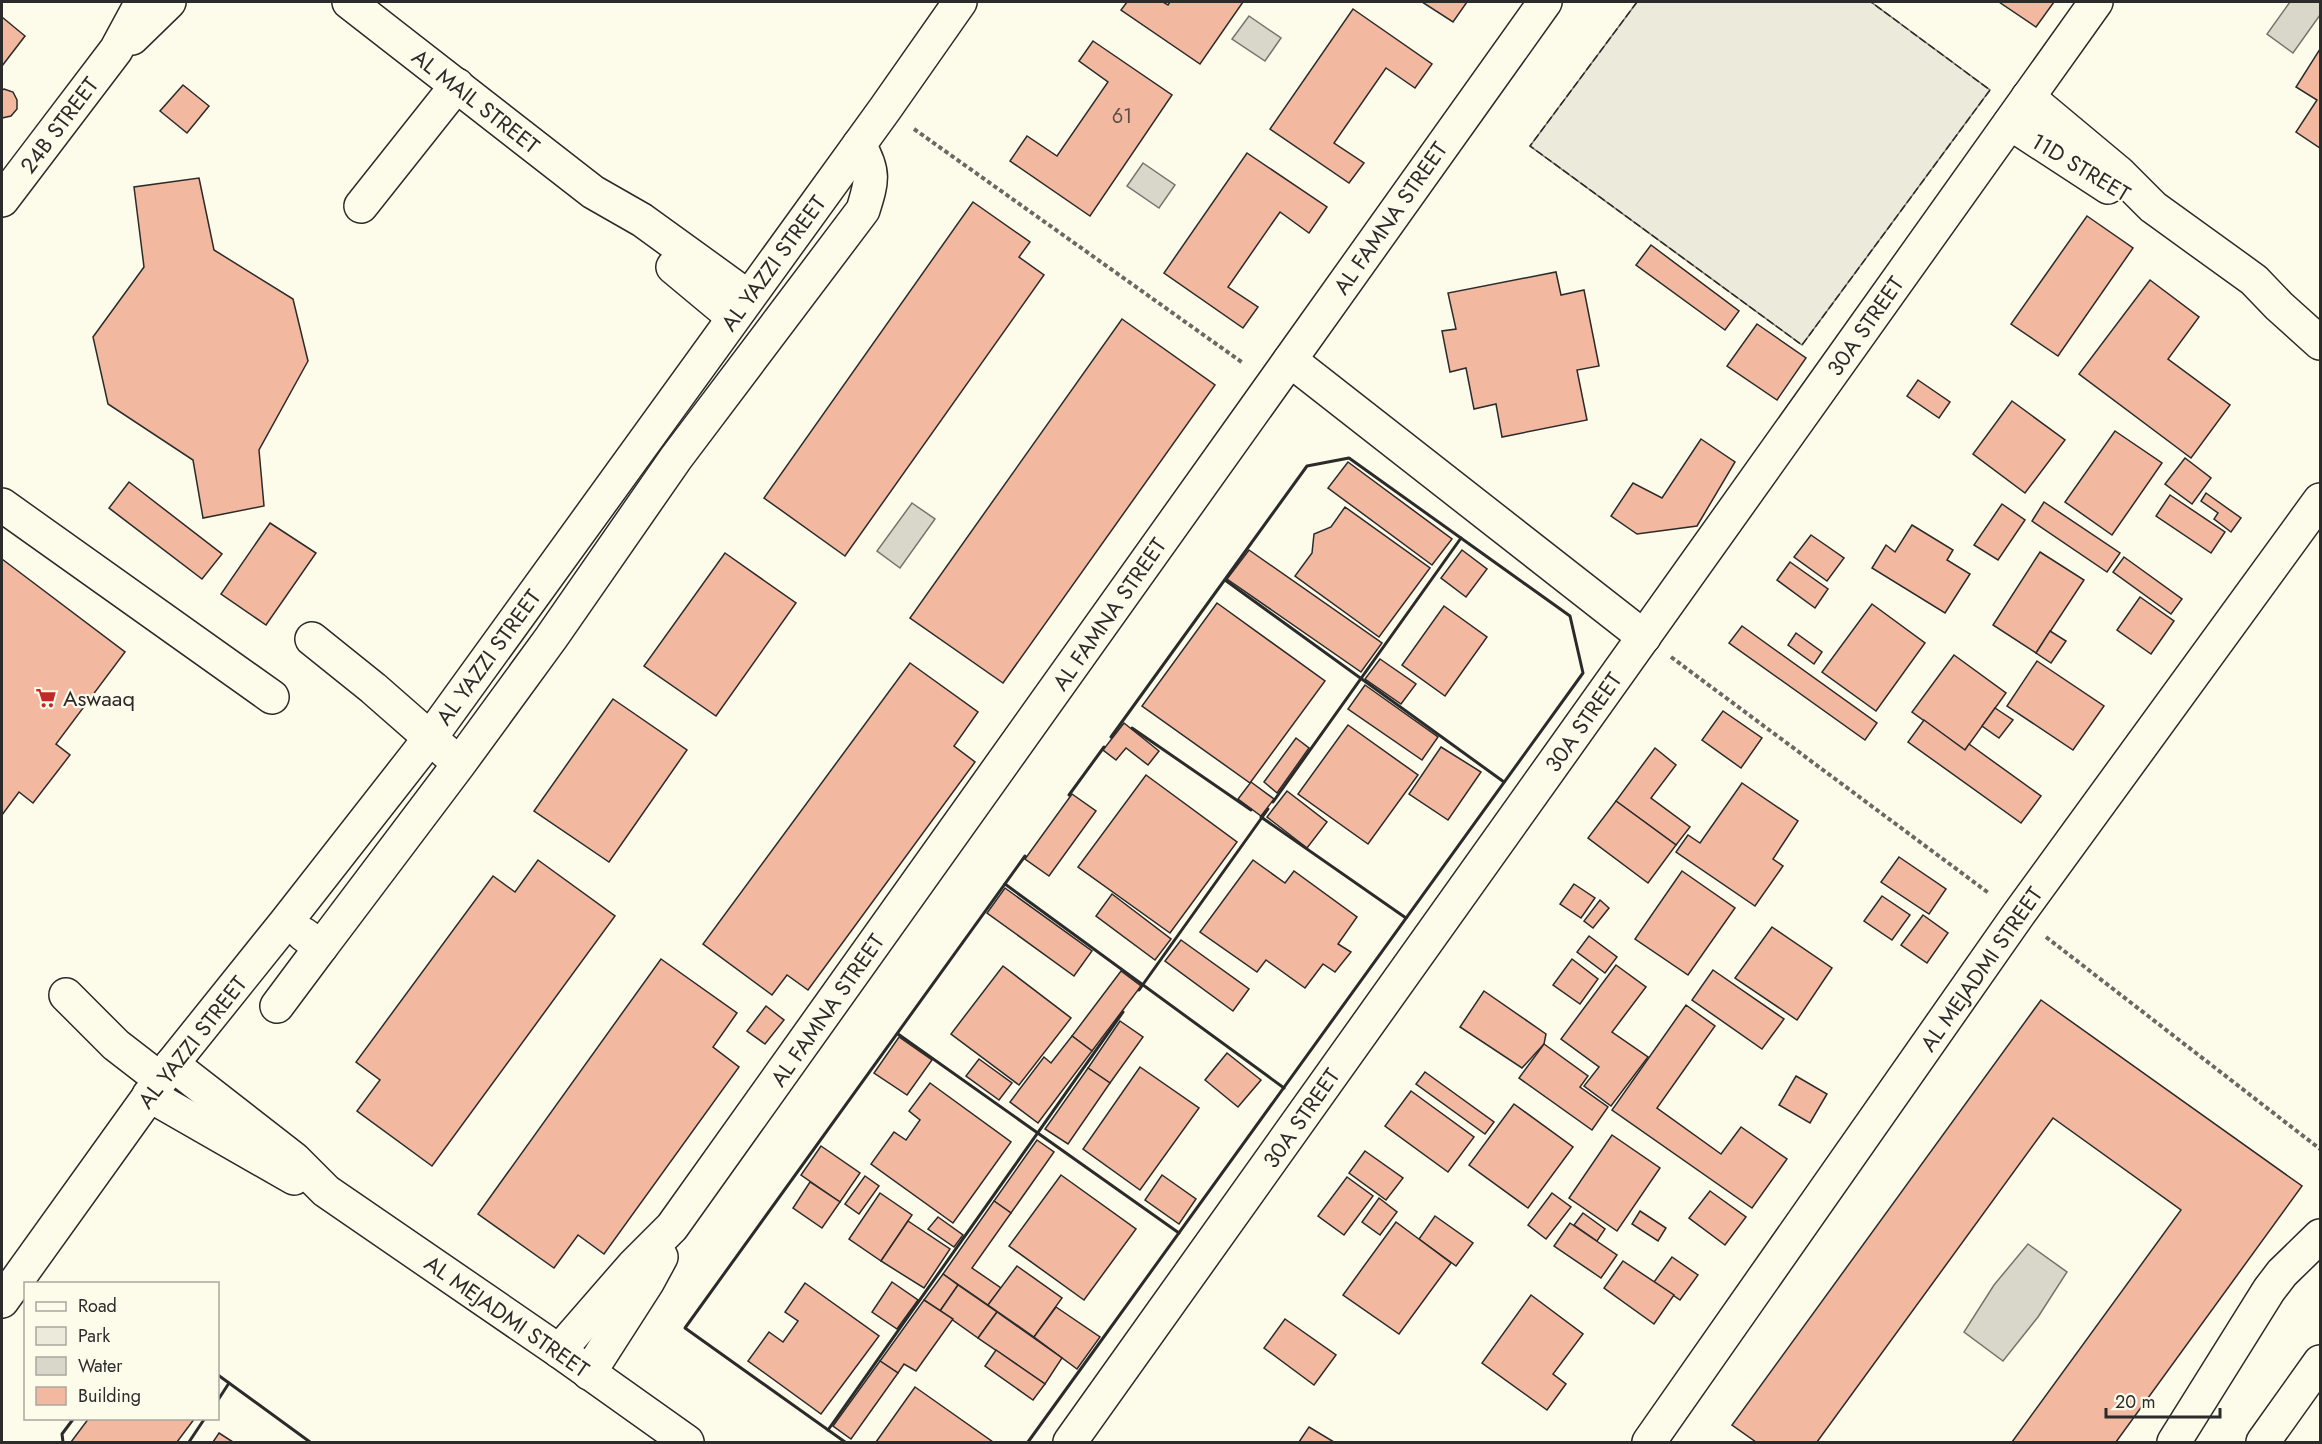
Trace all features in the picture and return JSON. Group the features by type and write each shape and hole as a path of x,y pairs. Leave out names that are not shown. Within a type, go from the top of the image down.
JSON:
{"street":[{"name":"24B STREET","path":"2,200 116,50 142,2"},
{"name":"24B STREET","path":"116,50 169,2"},
{"name":"AL MAIL STREET","path":"349,2 603,200 623,225 740,307"},
{"name":"AL YAZZI STREET","path":"2,1300 160,1079 430,738 960,2"},
{"name":"AL FAMNA STREET","path":"559,1351 633,1266 672,1227 1545,2"},
{"name":"30A STREET","path":"1070,1443 2096,2"},
{"path":"361,206 457,85"},
{"name":"11D STREET","path":"2019,110 2105,185 2153,207 2254,280 2287,296 2320,320"},
{"path":"277,1006 551,638 676,458 863,210 871,186 870,163 859,145"},
{"name":"11D STREET","path":"2254,280 2320,343"},
{"path":"1281,372 1644,637"},
{"path":"645,439 676,458"},
{"name":"AL MEJADMI STREET","path":"1649,1443 2018,915 2320,500"},
{"path":"2,505 272,697"},
{"path":"312,639 374,688 459,764"},
{"path":"286,922 321,947"},
{"name":"AL MEJADMI STREET","path":"66,994 116,1046 280,1171 326,1191 559,1351 687,1443"},
{"name":"AL FAMNA STREET","path":"589,1373 658,1264 672,1227"},
{"path":"2174,1443 2269,1290 2288,1266 2320,1236"},
{"path":"2263,1443 2320,1362"}],"path":[{"path":"885,109 1281,372"},
{"path":"1644,637 2018,915 2320,1149"}],"green space":[{"path":"1637,2 1871,2 1990,90 1802,345 1530,146"}],"water":[{"path":"2290,2 2320,2 2320,15 2293,53 2267,34"},
{"path":"1249,16 1281,38 1265,61 1232,39"},
{"path":"1143,163 1175,185 1159,208 1127,186"},
{"path":"912,503 935,519 900,568 877,551"},
{"path":"2028,1244 2067,1272 2038,1317 2003,1361 1964,1332 1994,1285"}],"building":[{"path":"1127,2 1163,2 1168,5 1170,2 1243,2 1200,64 1121,10"},
{"path":"1422,2 1467,2 1453,22"},
{"path":"1999,2 2054,2 2036,27"},
{"path":"1353,9 1432,64 1415,88 1386,68 1334,143 1364,163 1349,183 1270,129"},
{"path":"2,17 25,36 2,66"},
{"path":"1093,41 1172,95 1090,216 1010,161 1027,136 1057,156 1108,82 1079,61"},
{"path":"2320,49 2320,148 2296,132 2317,100 2296,87"},
{"path":"183,85 209,106 187,133 160,111"},
{"path":"2,90 13,92 17,100 17,109 11,116 2,118"},
{"path":"1247,153 1327,207 1309,233 1280,212 1228,287 1258,307 1243,328 1164,273"},
{"path":"199,178 214,250 293,299 308,361 259,450 264,506 203,518 193,460 108,404 93,337 144,267 134,187"},
{"path":"973,202 1030,242 1019,257 1044,275 845,556 764,498"},
{"path":"2087,216 2133,248 2058,356 2011,324"},
{"path":"1651,245 1739,311 1725,330 1636,265"},
{"path":"1556,272 1561,295 1584,290 1599,366 1577,370 1587,420 1502,437 1496,404 1474,409 1466,368 1450,372 1442,331 1456,329 1448,293"},
{"path":"2150,280 2199,317 2168,359 2230,405 2191,458 2079,374"},
{"path":"1122,319 1215,385 1003,683 910,618"},
{"path":"1757,324 1806,358 1777,400 1727,366"},
{"path":"1918,380 1950,402 1939,418 1907,396"},
{"path":"2012,401 2065,440 2025,493 1973,454"},
{"path":"2115,431 2162,463 2112,535 2065,502"},
{"path":"1701,439 1735,462 1697,526 1637,534 1611,516 1633,483 1662,498"},
{"path":"2185,458 2211,478 2192,504 2165,484"},
{"path":"1348,462 1452,539 1432,565 1328,488"},
{"path":"129,482 222,554 202,579 109,508"},
{"path":"2206,493 2241,518 2231,532 2214,519 2218,513 2201,501"},
{"path":"2170,495 2225,532 2211,553 2156,516"},
{"path":"2044,502 2120,553 2107,572 2032,521"},
{"path":"2002,504 2025,520 1998,560 1974,545"},
{"path":"1345,507 1430,568 1379,637 1295,576 1312,553 1314,534 1331,527"},
{"path":"270,523 316,553 266,625 221,594"},
{"path":"1912,525 1953,550 1947,560 1970,574 1945,613 1872,568 1886,545 1895,552"},
{"path":"1811,535 1844,558 1827,581 1794,557"},
{"path":"1249,550 1382,643 1361,672 1227,579"},
{"path":"1462,550 1487,569 1466,597 1441,578"},
{"path":"2040,552 2084,580 2036,653 1993,625"},
{"path":"725,553 796,603 716,716 644,666"},
{"path":"2124,557 2182,599 2171,614 2113,572"},
{"name":"Aswaaq","path":"2,559 125,652 56,744 70,755 33,803 19,792 2,815"},
{"path":"1790,562 1828,589 1815,608 1777,580"},
{"path":"2140,597 2174,621 2151,654 2117,630"},
{"path":"1217,603 1325,681 1250,783 1142,706"},
{"path":"1872,604 1925,643 1876,711 1822,672"},
{"path":"1444,606 1487,637 1445,696 1402,665"},
{"path":"1742,626 1877,723 1865,740 1729,643"},
{"path":"2050,631 2066,641 2051,663 2036,653"},
{"path":"1796,633 1822,652 1814,664 1788,645"},
{"path":"1954,655 2006,693 1965,750 1912,712"},
{"path":"1380,659 1416,684 1401,704 1365,679"},
{"path":"2037,661 2104,706 2073,750 2007,706"},
{"path":"910,663 978,712 954,746 975,762 808,990 787,975 772,995 703,944"},
{"path":"1365,685 1438,737 1422,760 1348,709"},
{"path":"613,699 687,750 609,862 534,811"},
{"path":"1995,708 2013,720 1999,738 1982,726"},
{"path":"1723,711 1762,738 1741,768 1702,740"},
{"path":"1924,720 1965,750 1969,744 2041,796 2021,823 1908,742"},
{"path":"1124,723 1159,751 1148,765 1126,748 1116,760 1103,750"},
{"path":"1348,725 1418,775 1368,844 1298,794"},
{"path":"1296,738 1309,748 1277,793 1264,782"},
{"path":"1441,747 1481,772 1448,820 1409,794"},
{"path":"1655,748 1676,765 1651,798 1690,827 1676,845 1616,801"},
{"path":"1146,775 1237,842 1170,933 1078,867"},
{"path":"1251,782 1274,799 1261,816 1238,799"},
{"path":"1742,783 1798,821 1773,859 1783,866 1755,906 1676,852 1688,835 1700,843"},
{"path":"1287,791 1327,822 1307,848 1267,817"},
{"path":"1072,794 1096,811 1049,876 1025,859"},
{"path":"1616,801 1676,845 1648,883 1588,838"},
{"path":"1899,857 1946,889 1929,914 1881,882"},
{"path":"538,860 615,916 432,1166 357,1111 380,1080 356,1062 493,876 515,892"},
{"path":"1253,860 1285,883 1294,871 1357,917 1338,944 1351,952 1335,972 1323,964 1305,988 1266,960 1257,972 1200,932"},
{"path":"1682,871 1735,908 1688,975 1635,939"},
{"path":"1574,884 1595,898 1581,918 1560,904"},
{"path":"1005,888 1092,951 1074,976 987,913"},
{"path":"1112,894 1171,939 1155,960 1096,916"},
{"path":"1882,896 1910,915 1892,940 1864,921"},
{"path":"1600,900 1609,908 1593,928 1584,921"},
{"path":"1923,915 1948,933 1927,963 1901,945"},
{"path":"1772,927 1832,968 1797,1020 1735,978"},
{"path":"1589,936 1617,957 1605,973 1577,952"},
{"path":"1181,940 1249,989 1233,1011 1165,961"},
{"path":"661,959 737,1013 713,1047 739,1067 604,1254 578,1235 554,1268 478,1214"},
{"path":"1572,959 1598,979 1580,1004 1553,985"},
{"path":"1616,965 1646,987 1612,1032 1648,1057 1611,1106 1584,1086 1599,1067 1561,1039"},
{"path":"1003,966 1071,1018 1019,1085 951,1034"},
{"path":"1713,970 1784,1019 1762,1049 1692,1000"},
{"path":"1121,971 1141,986 1092,1051 1072,1036"},
{"path":"1484,991 1546,1034 1544,1044 1522,1068 1460,1027"},
{"path":"2041,1000 2302,1186 2116,1442 2012,1442 2181,1210 2053,1118 1817,1442 1756,1442 1732,1425"},
{"path":"1686,1005 1715,1026 1657,1108 1721,1154 1741,1127 1787,1159 1752,1208 1612,1110"},
{"path":"766,1006 784,1020 765,1044 747,1031"},
{"path":"1120,1021 1143,1037 1110,1083 1088,1068"},
{"path":"1072,1036 1092,1051 1038,1123 1010,1102 1044,1057 1051,1063"},
{"path":"899,1037 932,1060 907,1095 874,1073"},
{"path":"1544,1044 1588,1076 1580,1087 1608,1107 1592,1130 1519,1078"},
{"path":"1227,1053 1261,1080 1238,1107 1205,1080"},
{"path":"979,1059 1012,1083 999,1100 966,1076"},
{"path":"1140,1067 1199,1108 1140,1190 1083,1149"},
{"path":"1088,1068 1110,1083 1068,1144 1045,1129"},
{"path":"1425,1072 1494,1122 1485,1134 1416,1084"},
{"path":"1796,1076 1827,1094 1810,1123 1779,1105"},
{"path":"930,1083 1011,1142 953,1223 871,1164 894,1132 906,1140 920,1120 909,1111"},
{"path":"1411,1091 1474,1137 1448,1172 1385,1126"},
{"path":"1514,1104 1573,1147 1528,1208 1469,1165"},
{"path":"1612,1135 1660,1168 1617,1231 1569,1198"},
{"path":"1037,1140 1054,1152 1011,1213 994,1201"},
{"path":"821,1146 860,1173 840,1202 801,1175"},
{"path":"1365,1151 1403,1178 1386,1200 1349,1173"},
{"path":"1061,1175 1136,1229 1084,1300 1009,1246"},
{"path":"1162,1175 1196,1199 1179,1224 1145,1200"},
{"path":"865,1176 879,1186 859,1214 845,1204"},
{"path":"1347,1177 1373,1196 1344,1235 1318,1216"},
{"path":"810,1182 840,1202 822,1228 793,1208"},
{"path":"1710,1191 1746,1217 1725,1245 1689,1218"},
{"path":"880,1193 912,1215 881,1261 849,1239"},
{"path":"1552,1193 1571,1207 1546,1239 1528,1225"},
{"path":"1379,1198 1397,1212 1380,1235 1362,1222"},
{"path":"994,1201 1011,1213 972,1268 1001,1288 988,1305 943,1274"},
{"path":"1640,1211 1666,1228 1658,1241 1632,1224"},
{"path":"1583,1213 1605,1229 1597,1241 1574,1225"},
{"path":"1435,1216 1473,1243 1456,1266 1419,1239"},
{"path":"938,1217 963,1235 954,1247 928,1229"},
{"path":"908,1221 950,1249 924,1288 881,1261"},
{"path":"1396,1222 1451,1263 1399,1334 1343,1295"},
{"path":"1570,1223 1617,1255 1601,1278 1554,1246"},
{"path":"1672,1257 1698,1275 1680,1300 1654,1282"},
{"path":"1623,1261 1674,1295 1654,1324 1604,1288"},
{"path":"1017,1266 1062,1298 1034,1337 988,1305"},
{"path":"943,1274 958,1285 940,1311 924,1300"},
{"path":"892,1282 918,1300 897,1329 872,1312"},
{"path":"805,1283 879,1336 821,1414 748,1361 769,1332 783,1342 798,1321 785,1312"},
{"path":"958,1285 997,1312 978,1338 940,1311"},
{"path":"1531,1295 1583,1334 1553,1374 1566,1384 1547,1410 1482,1363"},
{"path":"924,1300 953,1319 916,1371 904,1364 898,1373 880,1361"},
{"path":"1056,1307 1100,1337 1077,1369 1034,1337"},
{"path":"997,1312 1062,1358 1045,1384 978,1338"},
{"path":"1285,1319 1336,1355 1314,1385 1264,1348"},
{"path":"996,1350 1045,1384 1033,1400 985,1366"},
{"path":"880,1361 898,1373 851,1439 833,1426"},
{"path":"915,1387 993,1442 876,1442"},
{"path":"88,1420 194,1420 177,1442 71,1442"},
{"path":"1309,1427 1334,1442 1299,1442"},
{"path":"219,1433 233,1442 213,1442"}],"fence":[{"path":"1637,2 1530,146 1802,345 1990,90 1871,2"}],"wall":[{"path":"1028,1442 1583,673 1570,616 1349,458 1307,466 1111,737"},
{"path":"1273,802 1461,538"},
{"path":"1225,580 1504,782"},
{"path":"1132,728 1251,810"},
{"path":"1069,795 1104,747"},
{"path":"1139,990 1268,809"},
{"path":"1261,817 1406,918"},
{"path":"845,1442 685,1328 1025,856"},
{"path":"1005,884 1284,1088"},
{"path":"828,1430 1123,1012"},
{"path":"898,1034 1179,1233"},
{"path":"219,1376 310,1442"},
{"path":"219,1398 229,1383"},
{"path":"63,1442 62,1434 72,1420"},
{"path":"189,1442 204,1420"}],"place":[{"name":"Aswaaq","path":"46,698"}]}
